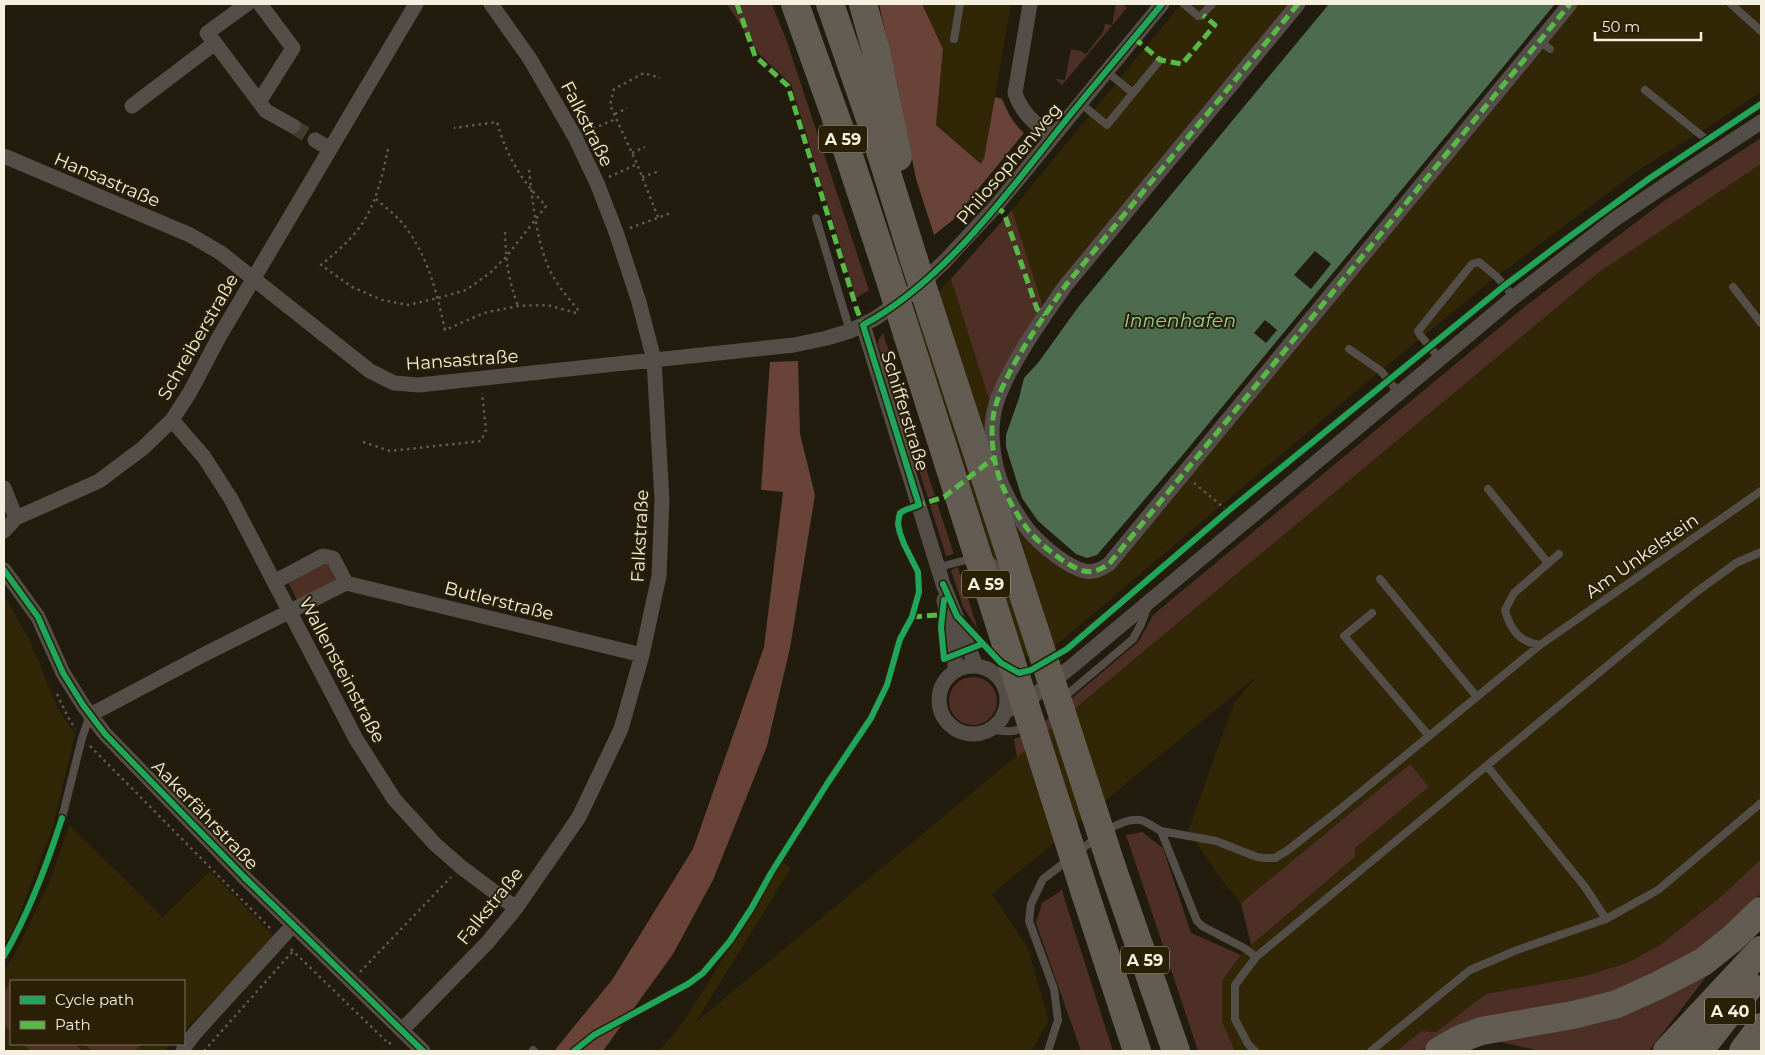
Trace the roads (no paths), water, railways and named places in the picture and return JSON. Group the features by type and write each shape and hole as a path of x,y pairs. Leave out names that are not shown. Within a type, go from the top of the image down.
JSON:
{"highway":[{"name":"A 59","path":"795,4 842,135 888,274 1137,1051"},
{"name":"A 59","path":"830,4 872,125 914,260 1113,870 1176,1051"},
{"path":"863,4 876,51 899,164 914,260"},
{"path":"1439,1051 1460,1039 1481,1031 1574,1015 1617,1004 1703,962 1761,911"},
{"path":"1667,1051 1761,950"},
{"name":"A 40","path":"1699,1051 1761,971"},
{"name":"A 40","path":"1743,1051 1761,1027"}],"street":[{"path":"247,4 207,33 266,110 293,126"},
{"path":"260,4 292,48 260,102"},
{"name":"Schreiberstraße","path":"4,531 16,518 99,481 143,448 172,420 416,4"},
{"name":"Falkstraße","path":"402,1030 487,942 516,908 579,817 621,729 642,655 659,576 662,500 654,360 639,302 616,232 597,183 575,137 530,59 491,4"},
{"path":"1030,4 1015,93 1023,111 1052,137"},
{"name":"Philosophenweg","path":"856,328 898,304 945,261 996,206 1162,4"},
{"path":"1298,4 1066,285 1013,367 998,399 993,417 995,457 1001,483 1011,504 1030,532 1045,547 1072,566 1084,571 1097,570 1109,564 1545,45 1570,4"},
{"path":"132,106 215,43"},
{"path":"1006,711 1027,701 1070,667 1398,392 1514,298 1622,214 1761,122"},
{"path":"315,140 330,149"},
{"name":"Hansastraße","path":"4,156 190,235 221,253 370,371 394,383 419,385 794,345 827,338 856,328"},
{"name":"Schifferstraße","path":"856,328 939,567 943,584 976,666"},
{"name":"Wallensteinstraße","path":"172,420 204,457 231,499 356,739 394,799 436,844 461,867 516,908"},
{"path":"4,488 16,518"},
{"path":"90,715 346,583 333,558 323,556 274,582"},
{"name":"Aakerfährstraße","path":"4,570 38,617 63,672 90,715 105,734 293,925 423,1051"},
{"name":"Butlerstraße","path":"346,583 642,655"},
{"name":"Schifferstraße","path":"943,584 948,628 955,656 955,671"},
{"path":"976,666 989,670 999,678 1005,688 1008,699 1006,711 1000,721 983,733 971,734 958,731 947,723 941,712 939,698 946,678 955,671 965,667 976,666"},
{"path":"1005,688 1032,686 1070,667"},
{"path":"183,1051 195,1033 293,925"}],"lane":[{"path":"954,39 960,4"},
{"path":"1184,4 1201,16 1212,4"},
{"path":"1731,4 1761,31"},
{"path":"1080,104 1107,125 1160,60"},
{"path":"1106,71 1133,93"},
{"path":"1645,90 1707,140"},
{"path":"816,218 856,328"},
{"path":"1439,358 1418,331 1472,264 1479,262 1496,276 1514,298"},
{"path":"1733,287 1761,323"},
{"path":"1349,349 1381,371 1398,392"},
{"path":"1488,489 1548,563"},
{"name":"Am Unkelstein","path":"1161,831 1216,841 1257,857 1275,858 1339,810 1540,645 1761,491"},
{"path":"1255,1051 1248,1044 1235,1019 1234,985 1256,957 1695,593 1736,563 1761,552"},
{"path":"1540,645 1529,644 1517,634 1509,623 1505,610 1514,593 1559,554"},
{"path":"939,567 984,555 1030,598 1045,634"},
{"path":"1380,579 1477,697"},
{"path":"1050,708 1133,639 1149,602"},
{"path":"1372,613 1344,636 1429,736"},
{"path":"62,818 82,738 90,715"},
{"path":"992,728 1003,732 1012,732 1036,720"},
{"path":"1487,766 1585,887 1606,919"},
{"path":"1370,1051 1470,970 1518,950 1606,919 1658,890 1761,803"},
{"path":"1048,1051 1058,1020 1054,989 1029,921 1031,904 1044,880 1107,830 1123,822 1140,820 1161,831 1197,921 1202,926 1246,949 1256,957"}],"water":[{"name":"Innenhafen","path":"1329,4 1555,4 1181,457 1097,555 1087,558 1076,554 1038,521 1022,498 1006,447 1006,435 1024,378 1038,363 1079,306"}],"tunnel":[{"path":"293,126 315,140"}]}
